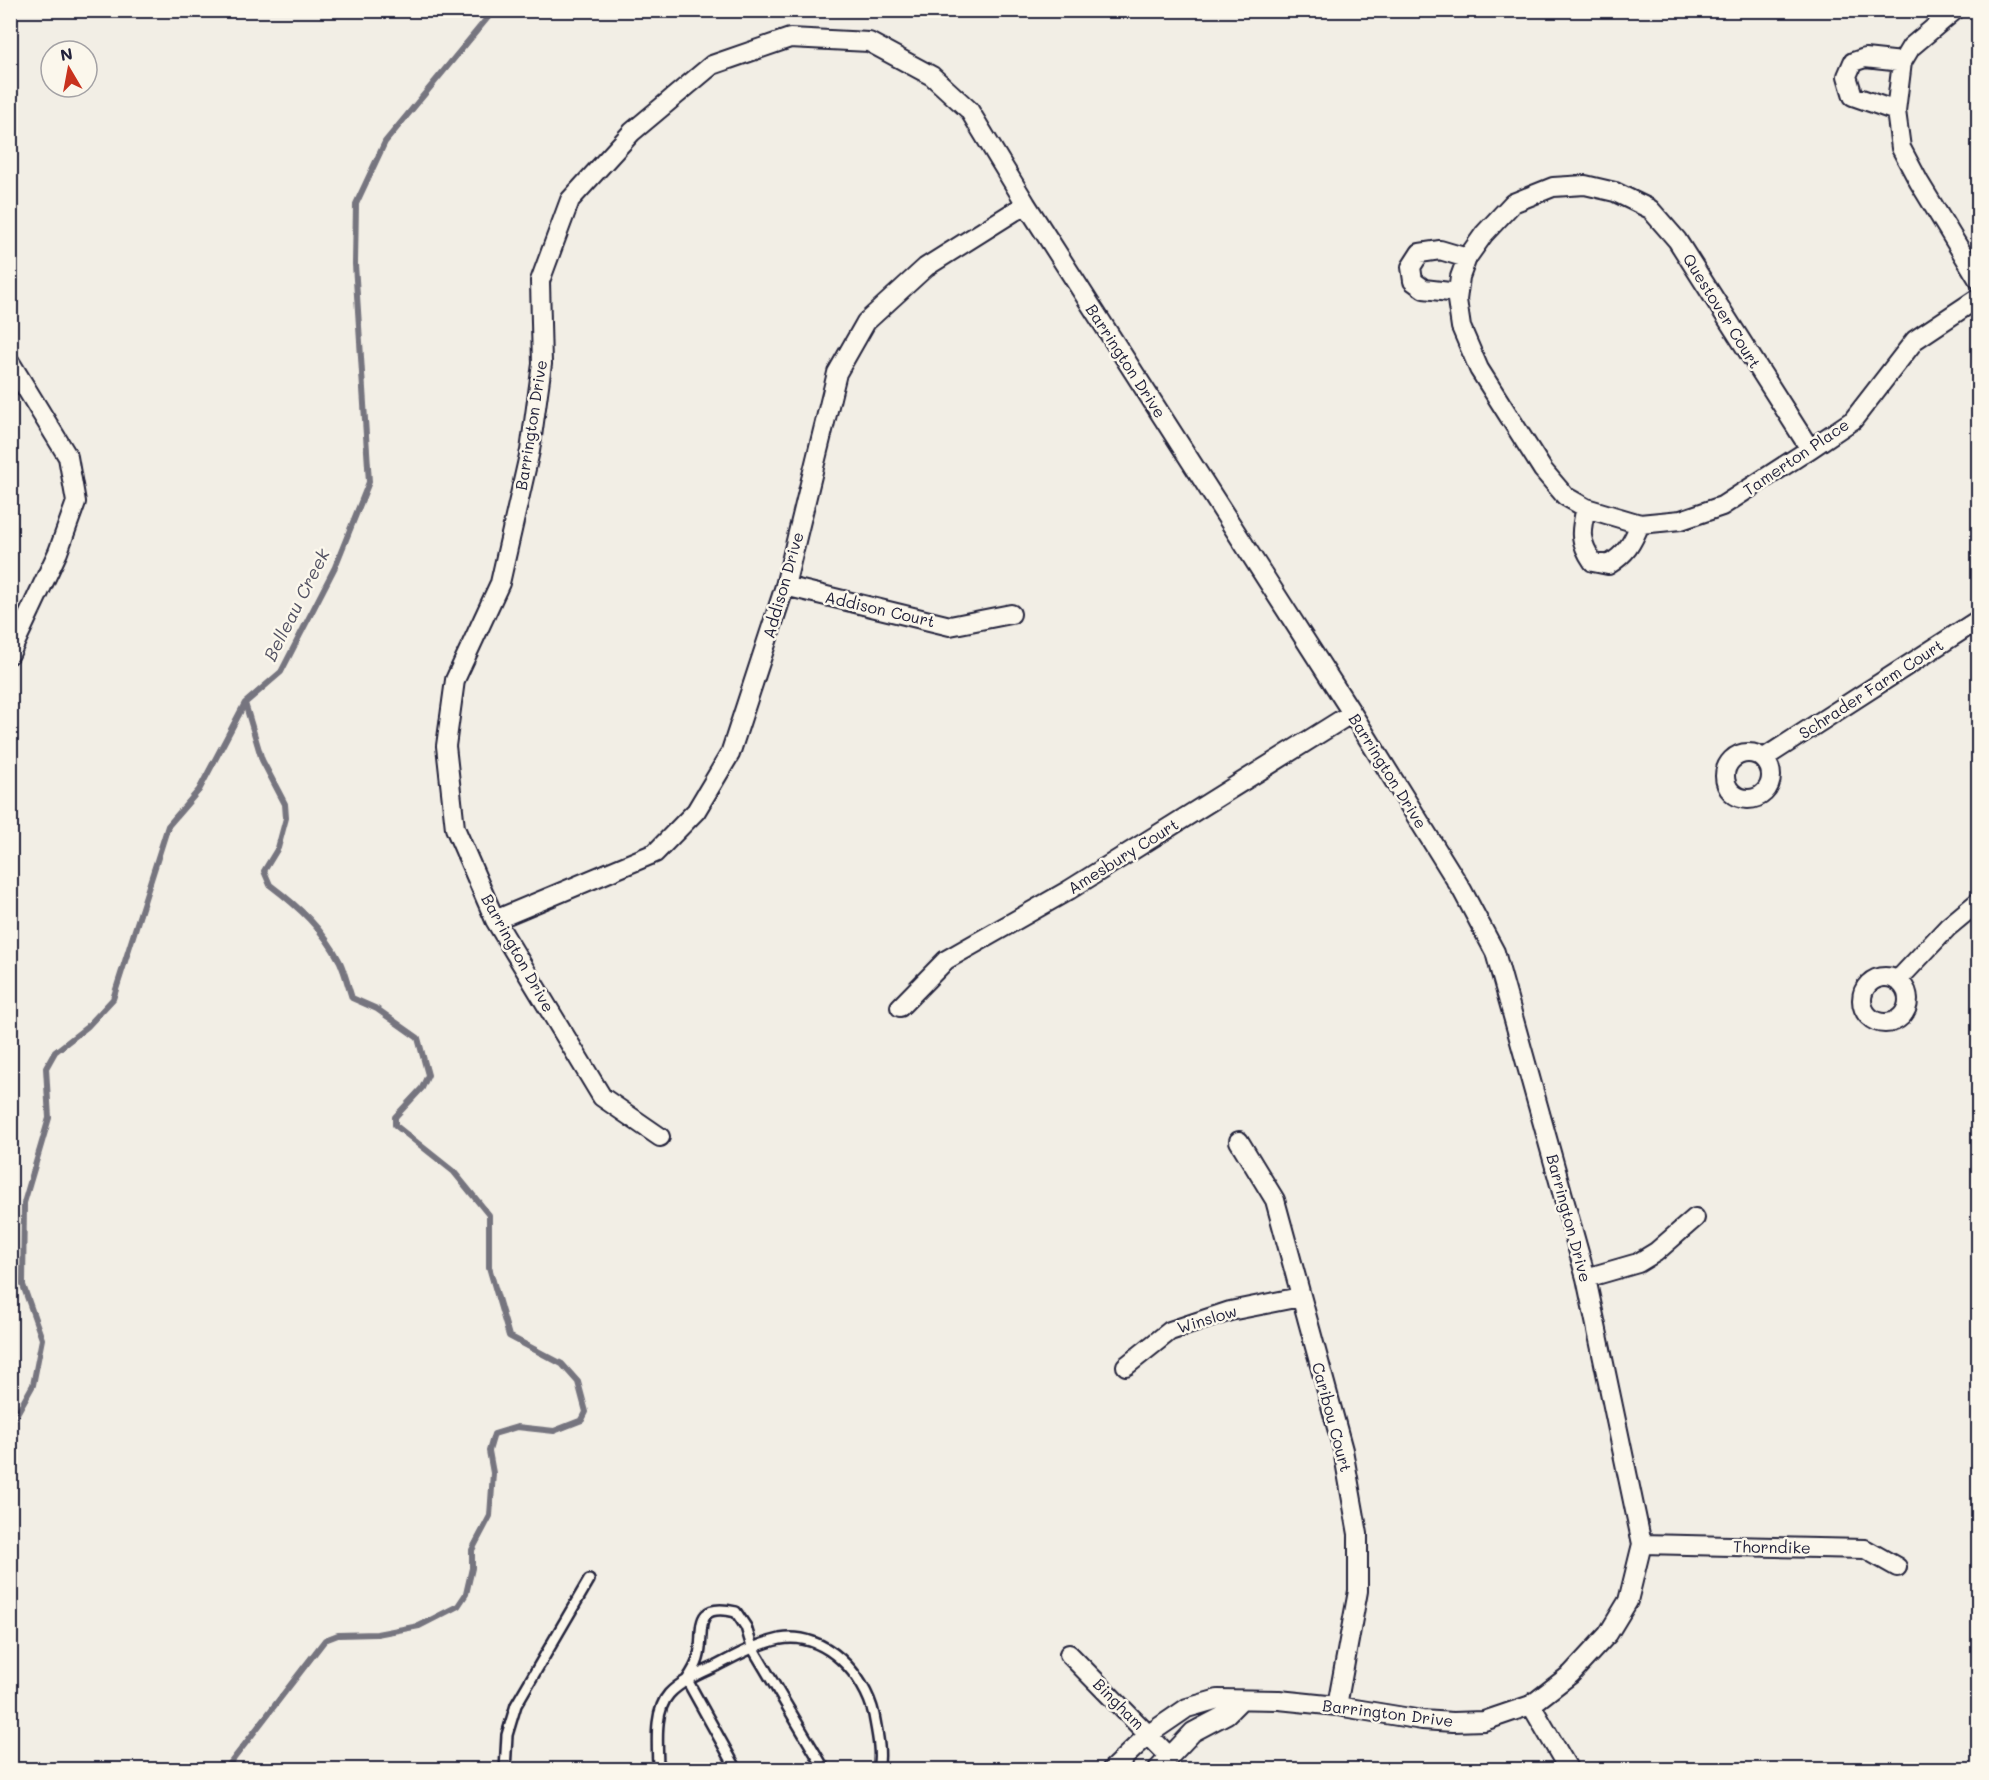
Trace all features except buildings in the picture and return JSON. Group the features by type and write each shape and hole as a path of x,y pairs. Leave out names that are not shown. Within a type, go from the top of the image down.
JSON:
{"street":[{"path":"1955,10 1911,47 1902,62 1896,111 1902,148 1919,182 1978,279"},
{"name":"Barrington Drive","path":"660,1137 602,1097 495,920 455,828 446,746 455,680 503,572 530,451 542,364 540,281 570,200 632,132 712,65 790,38 869,42 932,76 969,110 1026,204 1352,713 1462,890 1495,952 1586,1278 1642,1544 1628,1601 1608,1634 1571,1674 1531,1705 1484,1720 1453,1722 1422,1720 1337,1706 1279,1700 1218,1699 1187,1708 1149,1734 1111,1770"},
{"path":"1896,111 1853,96 1847,76 1853,62 1865,58 1902,62"},
{"name":"Tamerton Place","path":"1615,192 1585,185 1553,188 1513,203 1484,234 1467,258 1458,293 1461,327 1479,369 1543,470 1565,496 1586,508 1640,525 1681,520 1722,506 1810,450 1853,420 1915,340 1978,298"},
{"name":"Questover Court","path":"1615,192 1650,209 1677,240 1810,450"},
{"name":"Addison Drive","path":"495,920 655,853 696,811 730,754 785,586 837,373 866,322 926,267 1026,204"},
{"path":"1458,293 1424,289 1413,281 1411,267 1420,253 1440,250 1467,258"},
{"path":"10,362 68,457 76,502 58,552 10,654"},
{"path":"1586,508 1582,526 1582,546 1593,562 1608,565 1623,556 1632,547 1640,525"},
{"name":"Addison Court","path":"785,586 950,626 1011,614"},
{"name":"Schrader Farm Court","path":"1764,758 1978,620"},
{"name":"Amesbury Court","path":"900,1007 946,960 1069,890 1352,713"},
{"path":"1897,981 1948,927 1978,902"},
{"name":"Caribou Court","path":"1239,1141 1275,1200 1343,1450 1359,1534 1359,1592 1337,1706"},
{"path":"1586,1278 1638,1263 1656,1252 1695,1218"},
{"name":"Winslow","path":"1126,1366 1170,1331 1230,1311 1300,1297"},
{"name":"Thorndike","path":"1642,1544 1865,1549 1897,1568"},
{"name":"Bingham","path":"1069,1654 1149,1734 1162,1762"},
{"path":"1162,1762 1193,1732 1227,1714 1241,1700"},
{"path":"1531,1705 1569,1770"}],"lane":[{"path":"505,1770 507,1735 516,1706 590,1580"},
{"path":"687,1680 699,1659 700,1624 709,1613 721,1609 736,1612 746,1627 752,1647 825,1770"},
{"path":"658,1770 659,1720 669,1695 687,1680 752,1647 782,1639 814,1642 839,1657 859,1680 872,1707 878,1738 878,1770"},
{"path":"687,1680 737,1770"}],"waterway":[{"name":"Belleau Creek","path":"10,1426 33,1385 42,1339 23,1285 24,1203 49,1118 46,1068 55,1052 87,1027 113,999 168,826 199,790 245,703 281,672 335,567 369,482 355,264 356,204 385,142 494,10"},
{"path":"225,1770 325,1640 338,1635 377,1634 419,1626 458,1606 466,1594 472,1568 472,1550 490,1516 493,1473 489,1451 494,1434 517,1427 554,1431 582,1420 586,1412 578,1382 562,1364 509,1336 489,1267 489,1215 454,1172 395,1125 395,1117 422,1088 428,1075 418,1038 377,1009 352,998 340,962 326,939 300,910 270,885 264,871 278,848 286,818 285,804 262,760 245,703"}]}
